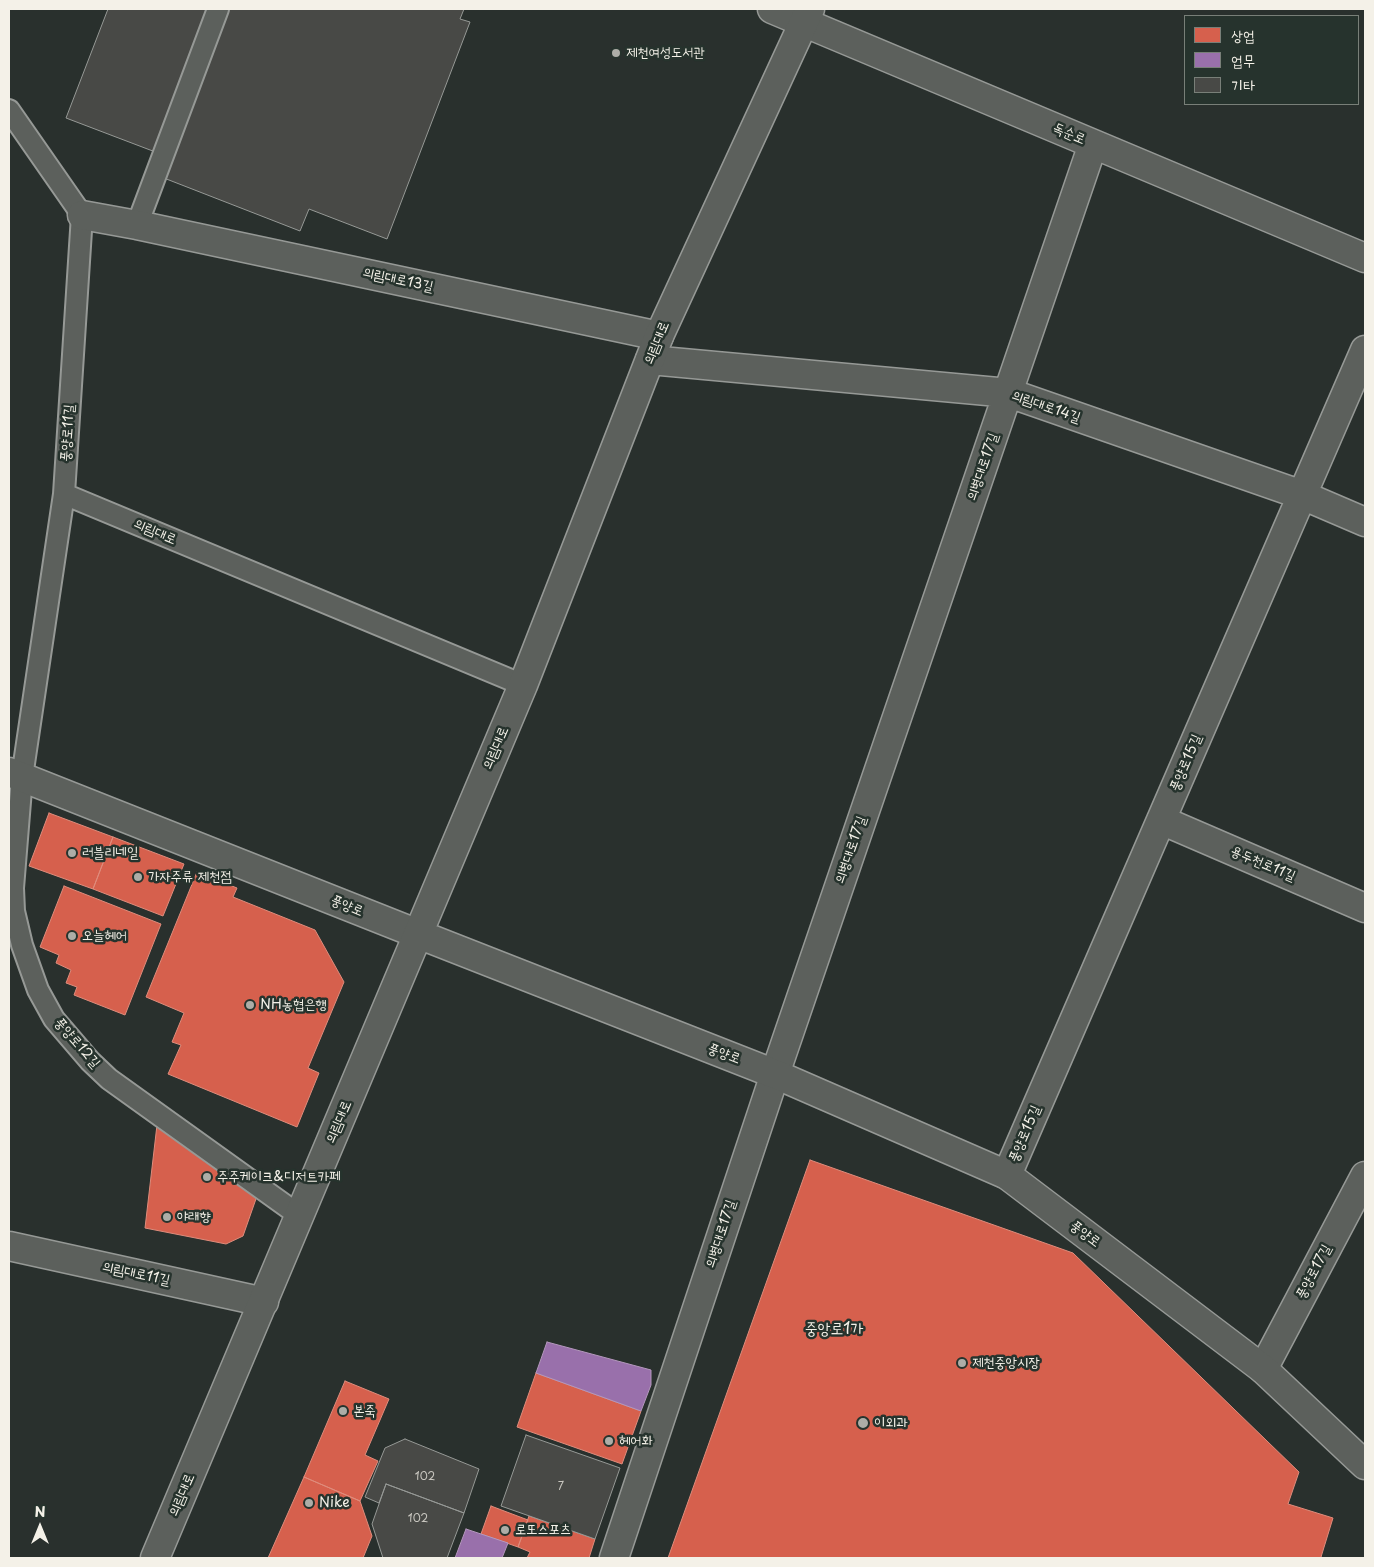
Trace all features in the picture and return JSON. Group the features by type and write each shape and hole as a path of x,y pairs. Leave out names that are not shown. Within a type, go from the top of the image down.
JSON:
{"street":[{"name":"독순로","path":"772,9 807,16 1094,144 1365,258"},
{"name":"의림대로","path":"155,1558 523,685 654,348 807,16"},
{"name":"의병대로17길","path":"614,1558 775,1074 1094,144"},
{"name":"의림대로13길","path":"82,215 137,225 654,348"},
{"name":"의림대로14길","path":"654,348 1008,393 1302,495 1365,522"},
{"name":"풍양로15길","path":"1007,1175 1365,350"},
{"name":"풍양로","path":"15,774 775,1074 1007,1175 1263,1369 1365,1465"},
{"name":"용두천로11길","path":"1161,820 1365,908"},
{"name":"풍양로17길","path":"1263,1369 1365,1176"},
{"name":"의림대로11길","path":"9,1246 264,1302"}],"lane":[{"path":"137,225 218,9"},
{"path":"9,110 82,215"},
{"name":"풍양로11길","path":"15,774 64,494 82,215"},
{"name":"의림대로","path":"64,494 523,685"},
{"name":"풍양로12길","path":"15,774 14,911 22,945 38,990 54,1019 90,1061 110,1079 300,1216"}],"building: 상업":[{"path":"49,813 113,837 93,889 29,866"},
{"path":"113,837 184,864 163,916 93,889"},
{"name":"NH농협은행","path":"197,872 237,888 233,897 315,930 344,982 308,1068 319,1073 297,1127 168,1074 181,1045 172,1042 184,1013 146,997"},
{"path":"64,886 161,924 125,1015 74,995 77,987 66,983 71,970 56,963 59,955 40,947"},
{"path":"157,1125 257,1196 243,1236 226,1244 145,1228"},
{"name":"제천중앙시장","path":"810,1160 1073,1253 1299,1472 1288,1504 1333,1518 1321,1557 1324,1558 668,1558"},
{"path":"536,1373 641,1411 622,1464 517,1427"},
{"path":"345,1381 389,1399 365,1455 378,1461 360,1501 304,1477"},
{"path":"304,1477 360,1501 372,1536 363,1558 268,1558"},
{"path":"491,1506 528,1520 518,1547 481,1534"},
{"path":"529,1516 595,1539 589,1558 527,1558 530,1552 518,1547"}],"building: 업무":[{"path":"547,1342 651,1370 651,1385 641,1411 536,1373"},
{"path":"466,1529 508,1543 502,1558 455,1558"}],"building: 기타":[{"path":"108,9 464,9 460,19 470,22 387,239 309,209 300,231 151,173 158,153 66,118"},
{"path":"526,1435 620,1468 595,1539 501,1506"},
{"path":"405,1439 479,1469 464,1513 386,1484 379,1503 365,1497 385,1448"},
{"path":"386,1484 464,1513 447,1558 383,1558 372,1524"}],"place":[{"name":"제천여성도서관","path":"616,53"},
{"name":"러블리네일","path":"72,853"},
{"name":"가자주류 제천점","path":"138,877"},
{"name":"오늘헤어","path":"72,936"},
{"name":"NH농협은행","path":"250,1005"},
{"name":"주주케이크&디저트카페","path":"207,1177"},
{"name":"야래향","path":"167,1217"},
{"name":"제천중앙시장","path":"962,1363"},
{"name":"본죽","path":"343,1411"},
{"name":"이외과","path":"863,1423"},
{"name":"헤어화","path":"609,1441"},
{"name":"Nike","path":"309,1503"},
{"name":"로또스포츠","path":"505,1530"}],"district":[{"name":"중앙로1가","path":"834,1330"}]}
